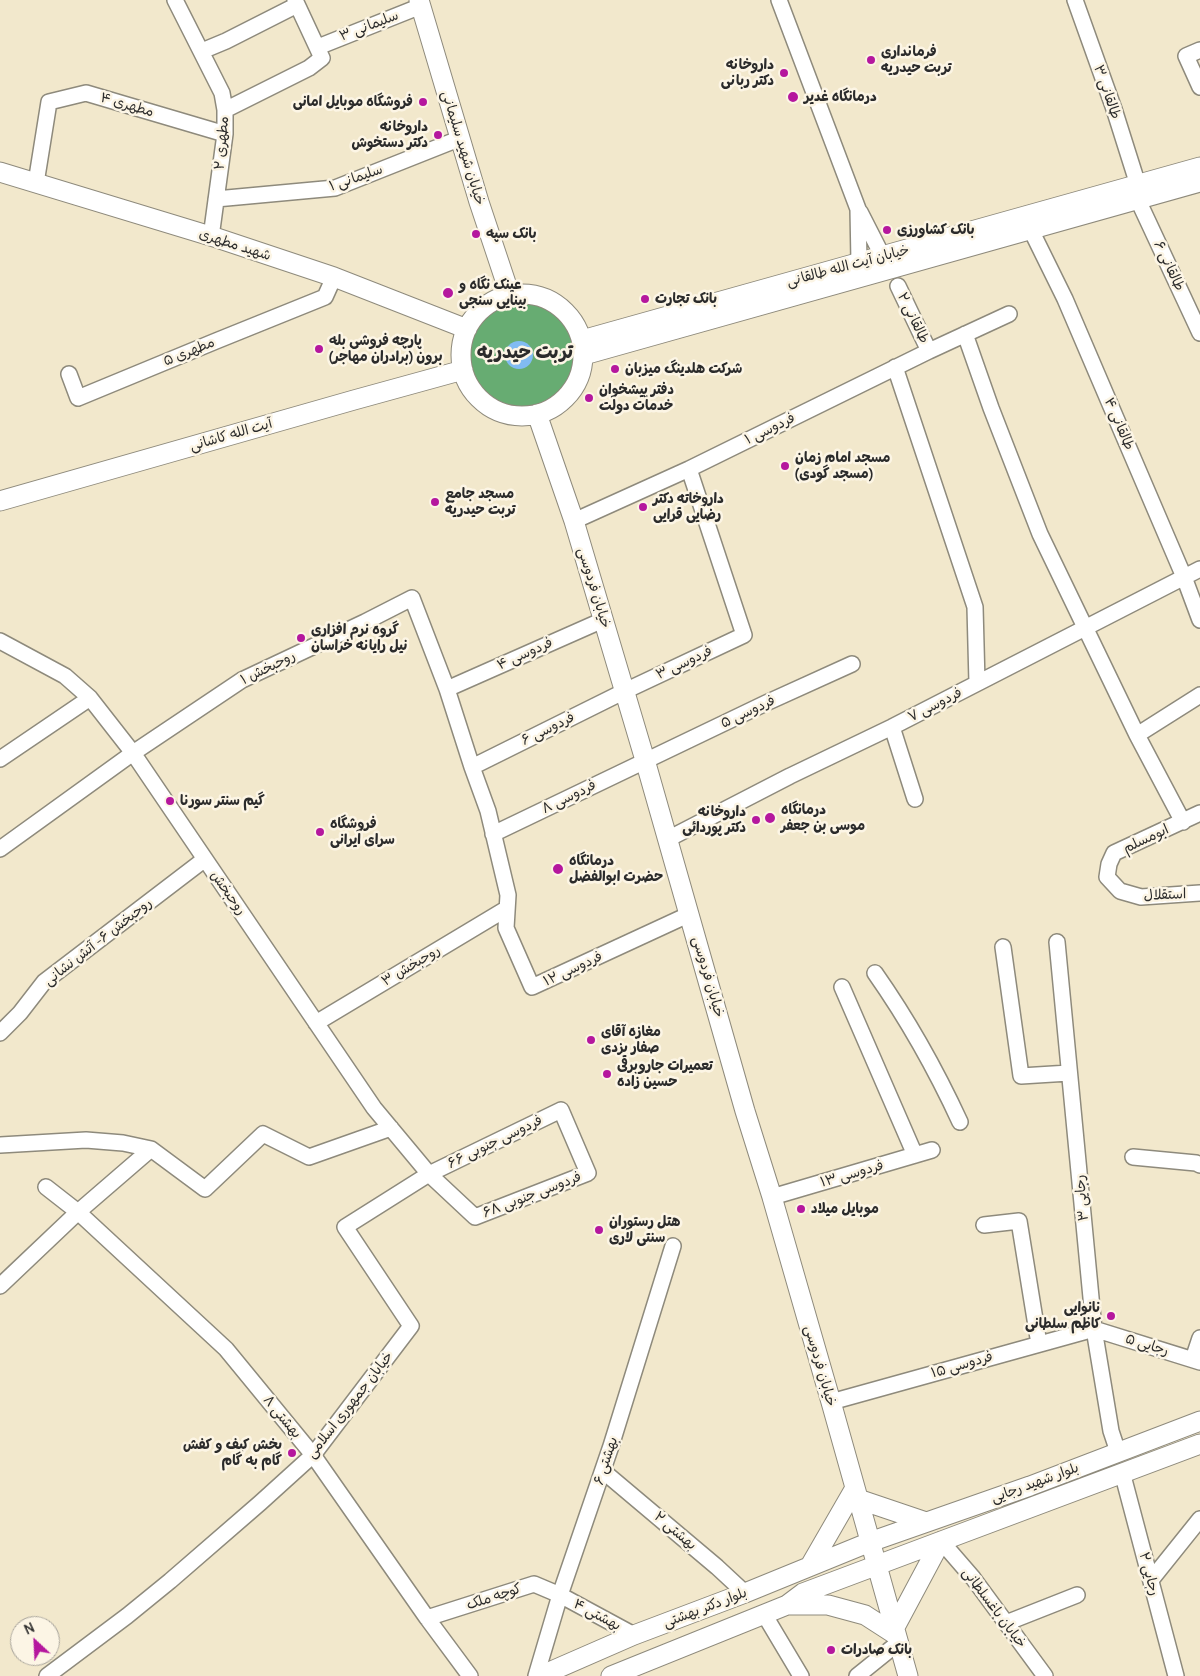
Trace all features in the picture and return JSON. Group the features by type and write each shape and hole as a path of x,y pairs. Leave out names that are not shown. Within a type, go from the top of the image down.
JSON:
{"main road":[{"name":"خیابان شهید سلیمانی","path":"420,3 479,202 510,296"},
{"name":"خیابان آیت الله طالقانی","path":"583,348 859,262 887,263 1031,230 1200,168"},
{"name":"شهید مطهری","path":"0,172 211,237 334,278 467,329"},
{"name":"خیابان آیت الله طالقانی","path":"583,348 1138,192 1200,182"},
{"path":"532,295 554,303 571,318 583,348 581,372 572,391 556,406 538,414 517,416 502,413 489,406 477,396 468,384 463,370 461,356 467,329 478,314 492,302 510,296 532,295"},
{"path":"436,377 450,361 454,352 446,320"},
{"name":"آیت الله کاشانی","path":"0,501 463,370"},
{"name":"خیابان فردوسی","path":"538,414 574,521 646,760 745,1111 772,1197 877,1565"},
{"name":"بلوار شهید رجایی","path":"870,1542 1030,1486 1200,1422"},
{"name":"بلوار شهید رجایی","path":"877,1565 1200,1444"},
{"path":"810,1566 856,1494 926,1522"},
{"path":"896,1635 941,1541"},
{"name":"بلوار دکتر بهشتی","path":"538,1676 634,1635 745,1593 870,1542"},
{"path":"877,1565 908,1676"},
{"name":"بلوار دکتر بهشتی","path":"611,1676 787,1606 802,1593 877,1565"},
{"path":"745,1593 751,1595 756,1600 758,1616"},
{"path":"787,1606 828,1605 836,1607 865,1615 896,1635"}],"street":[{"name":"مطهری ۲","path":"175,0 222,94 225,110 225,134 211,237"},
{"path":"779,0 858,209 887,263"},
{"name":"طالقانی ۳","path":"1075,0 1114,109 1138,192"},
{"path":"202,51 226,41 296,3 318,46 322,58 309,68 225,110"},
{"name":"سلیمانی ۳","path":"318,46 420,3"},
{"path":"1193,53 1200,87"},
{"name":"مطهری ۴","path":"36,183 49,102 86,93 225,134"},
{"name":"سلیمانی ۱","path":"216,199 336,188 461,138"},
{"name":"طالقانی ۶","path":"1138,192 1200,333"},
{"path":"858,209 859,262"},
{"name":"طالقانی ۴","path":"1031,230 1065,299 1184,577 1200,620"},
{"name":"مطهری ۵","path":"69,374 78,398 325,297 334,278"},
{"name":"طالقانی ۲","path":"898,286 929,351"},
{"name":"فردوسی ۱","path":"574,521 689,469 895,367 1010,314"},
{"path":"965,334 991,408 1040,534 1137,734 1183,822"},
{"path":"895,367 975,607 977,683"},
{"name":"فردوسی ۳","path":"625,691 744,635 689,469"},
{"name":"فردوسی ۷","path":"668,840 790,776 892,727 1200,569"},
{"name":"روحبخش ۱","path":"0,849 133,754 242,680 412,598 448,689"},
{"name":"فردوسی ۴","path":"448,689 603,620"},
{"name":"روحبخش","path":"0,641 65,676 90,698 133,754 286,976 316,1024 374,1108 429,1174 475,1217"},
{"name":"فردوسی ۵","path":"646,760 852,664"},
{"path":"448,689 488,811 508,895 506,909"},
{"name":"فردوسی ۶","path":"472,767 625,691"},
{"path":"1137,734 1200,695"},
{"path":"0,759 90,698"},
{"path":"892,727 915,799"},
{"name":"فردوسی ۸","path":"493,834 646,760"},
{"name":"ابومسلم","path":"1107,877 1109,864 1114,853 1200,813"},
{"name":"روحبخش ۶- آتش نشانی","path":"0,1033 20,1013 44,982 205,859"},
{"name":"استقلال","path":"1107,877 1120,891 1141,897 1200,893"},
{"name":"فردوسی ۱۲","path":"506,909 506,928 532,987 690,914"},
{"name":"روحبخش ۳","path":"316,1024 506,909"},
{"name":"رجایی ۳","path":"1057,942 1094,1329 1111,1431 1118,1452"},
{"path":"1003,947 1021,1076 1069,1073"},
{"path":"876,973 899,1008 960,1122"},
{"path":"842,987 915,1155"},
{"name":"فردوسی جنوبی ۶۸","path":"475,1217 588,1173 561,1110"},
{"name":"فردوسی جنوبی ۶۶","path":"429,1174 561,1110"},
{"path":"0,1145 86,1140 123,1143 151,1149 205,1189 263,1134 309,1157 391,1128"},
{"path":"0,1286 78,1212 151,1149"},
{"name":"فردوسی ۱۳","path":"772,1197 932,1150"},
{"path":"1134,1158 1196,1163 1200,1165"},
{"name":"خیابان جمهوری اسلامی","path":"47,1676 170,1581 313,1455 411,1326 345,1227 429,1174"},
{"name":"بهشتی ۸","path":"46,1187 78,1212 226,1349 313,1455 426,1618 470,1676"},
{"path":"984,1225 1019,1221 1039,1344"},
{"name":"بهشتی ۶","path":"538,1676 560,1595 603,1472 673,1246"},
{"name":"فردوسی ۱۵","path":"831,1402 1094,1329"},
{"name":"رجایی ۵","path":"1094,1329 1196,1361"},
{"path":"1196,1361 1200,1338"},
{"name":"بهشتی ۲","path":"603,1472 717,1567 745,1593"},
{"name":"رجایی ۲","path":"1122,1472 1176,1676"},
{"path":"1151,1580 1200,1519"},
{"name":"خیابان باغسلطانی","path":"941,1541 973,1578 1045,1676"},
{"name":"کوچه ملک","path":"426,1618 534,1584 560,1595"},
{"name":"بهشتی ۴","path":"560,1595 634,1635"},
{"path":"1006,1623 1077,1595"},
{"path":"758,1616 801,1676"},
{"path":"857,1676 896,1635"}],"green space":[{"path":"522,303 543,307 560,319 572,336 576,357 572,378 560,395 543,407 522,411 501,407 484,395 472,378 468,357 472,336 484,319 501,307"}],"water":[{"path":"519,341 529,345 533,355 529,365 519,369 509,365 505,355 509,345"}],"place":[{"name":"فرمانداری تربت حیدریه","path":"871,60"},
{"name":"داروخانه دکتر ربانی","path":"784,73"},
{"name":"درمانگاه غدیر","path":"793,97"},
{"name":"فروشگاه موبایل امانی","path":"423,102"},
{"name":"داروخانه دکتر دستخوش","path":"438,135"},
{"name":"بانک کشاورزی","path":"887,230"},
{"name":"بانک سپه","path":"476,234"},
{"name":"عینک نگاه و بینایی سنجی","path":"448,293"},
{"name":"بانک تجارت","path":"645,299"},
{"name":"پارچه فروشی بله برون (برادران مهاجر)","path":"319,349"},
{"name":"شرکت هلدینگ میزبان","path":"615,369"},
{"name":"دفتر پیشخوان خدمات دولت","path":"589,398"},
{"name":"مسجد امام زمان (مسجد گودی)","path":"785,466"},
{"name":"مسجد جامع تربت حیدریه","path":"435,502"},
{"name":"داروخاته دکتر رضایی قرایی","path":"643,507"},
{"name":"گروه نرم افزاری نیل رایانه خراسان","path":"301,638"},
{"name":"گیم سنتر سورنا","path":"170,801"},
{"name":"درمانگاه موسی بن جعفر","path":"770,818"},
{"name":"داروخانه دکتر پوردائی","path":"756,820"},
{"name":"فروشگاه سرای ایرانی","path":"320,832"},
{"name":"درمانگاه حضرت ابوالفضل","path":"558,869"},
{"name":"مغازه آقای صفار یزدی","path":"591,1040"},
{"name":"تعمیرات جاروبرقی حسین زاده","path":"607,1074"},
{"name":"موبایل میلاد","path":"801,1209"},
{"name":"هتل رستوران سنتی لاری","path":"599,1230"},
{"name":"نانوایی کاظم سلطانی","path":"1111,1316"},
{"name":"پخش کیف و کفش گام به گام","path":"292,1453"},
{"name":"بانک صادرات","path":"831,1650"}],"district":[{"name":"تربت حیدریه","path":"525,353"}]}
